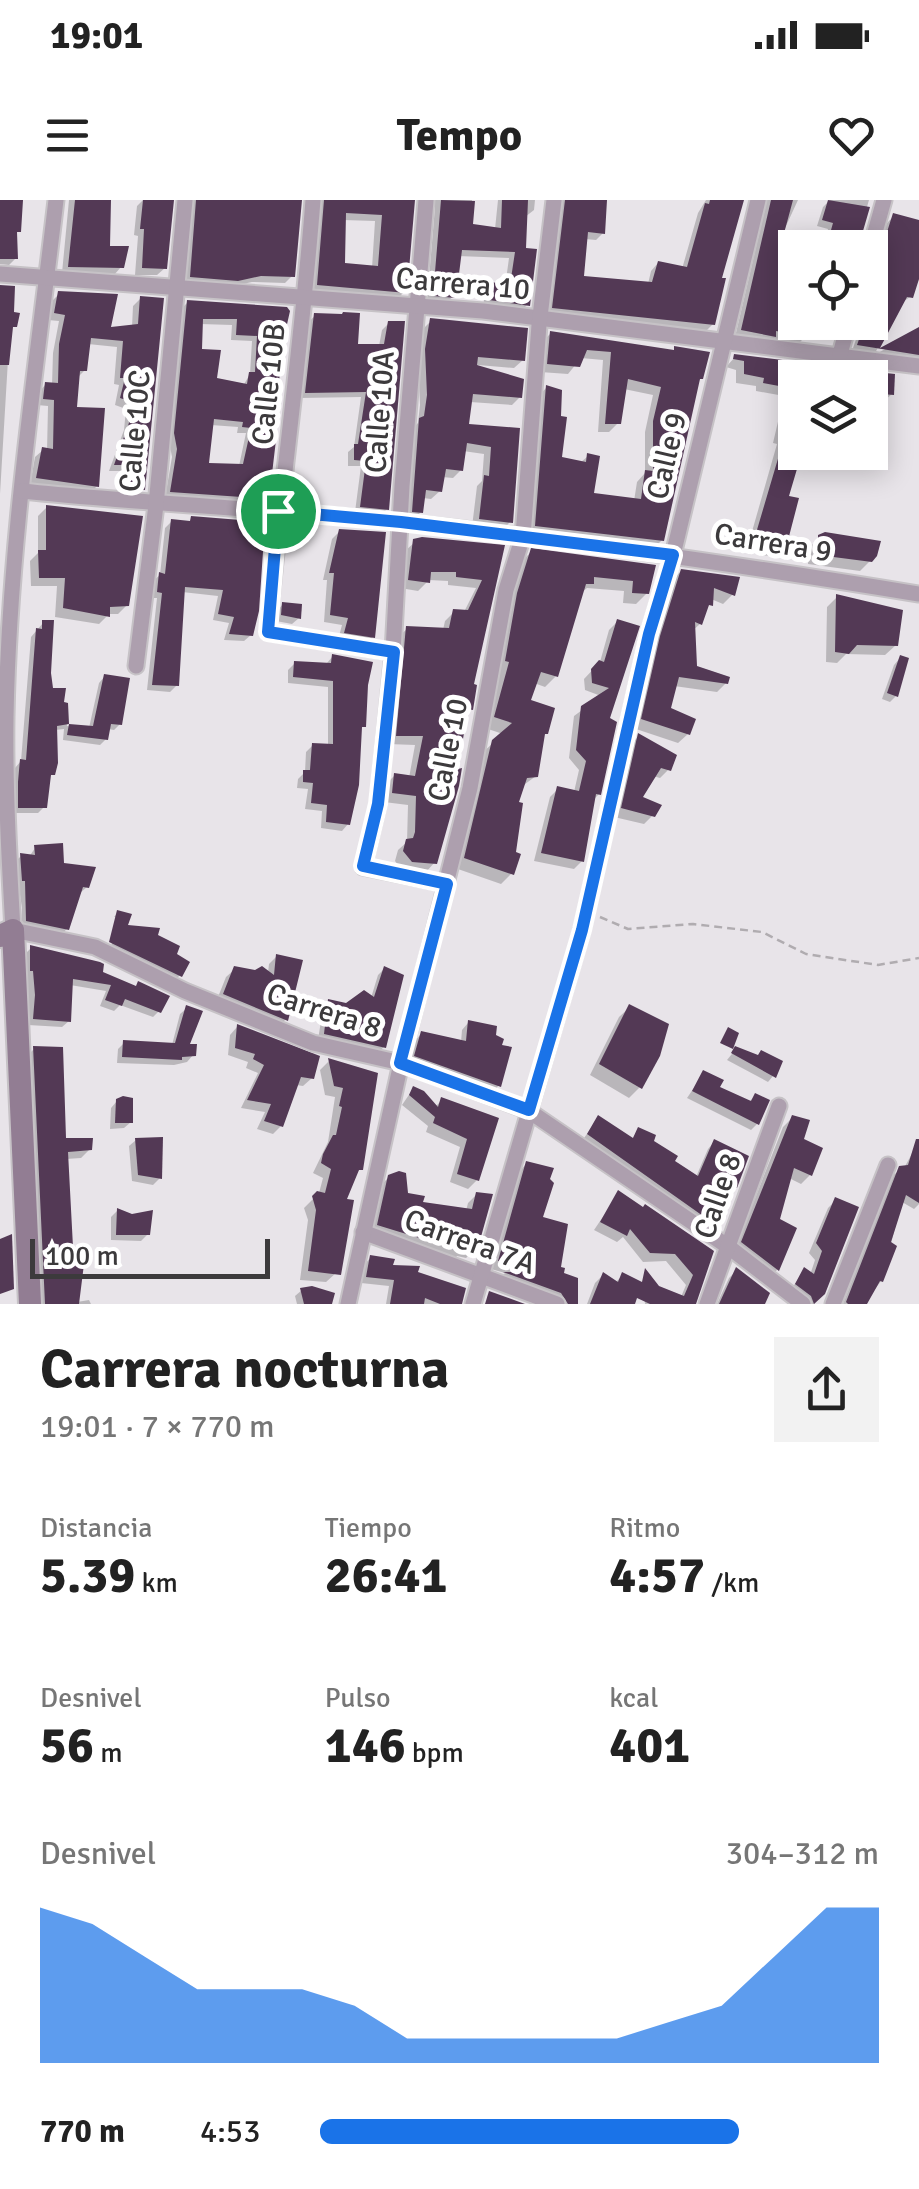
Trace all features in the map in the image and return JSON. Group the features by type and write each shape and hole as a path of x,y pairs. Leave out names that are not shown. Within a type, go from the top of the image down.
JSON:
{"main road":[{"path":"7,933 30,1304"}],"street":[{"path":"7,933 6,714 22,491 56,200"},
{"name":"Calle 10C","path":"136,666 156,505 185,200"},
{"name":"Calle 10B","path":"314,200 268,632 394,652"},
{"name":"Calle 10A","path":"426,200 394,652 378,804 363,866 447,884"},
{"name":"Calle 10","path":"348,1304 400,1063 470,788 506,590 523,536 554,200"},
{"name":"Calle 9","path":"473,1304 586,912 649,634 673,555 758,200"},
{"path":"876,230 884,200"},
{"name":"Carrera 10","path":"0,274 541,318 919,366"},
{"path":"840,354 844,340"},
{"name":"Carrera 9","path":"22,491 156,505 401,522 523,536 919,594"},
{"name":"Carrera 8","path":"7,933 95,947 185,991 313,1043 400,1063 529,1110 730,1248 803,1304"},
{"name":"Calle 8","path":"707,1304 779,1106"},
{"path":"832,1304 888,1165"},
{"name":"Carrera 7A","path":"363,1232 557,1304"}],"path":[{"path":"586,912 628,928 693,924 762,932 806,954 878,965 919,958"}],"building":[{"path":"0,200 23,200 21,232 17,232 18,259 0,259"},
{"path":"75,200 111,200 110,246 129,246 124,268 68,267"},
{"path":"143,200 174,200 167,269 142,268"},
{"path":"196,200 302,200 295,277 261,276 238,281 190,277"},
{"path":"324,200 415,200 407,293 317,285","holes":["346,213 382,215 378,266 345,263"]},
{"path":"441,200 475,201 473,224 501,228 502,200 528,200 526,248 537,249 530,306 489,300 491,282 510,285 515,252 462,250 456,298 433,296"},
{"path":"565,200 607,200 605,234 588,232 584,276 652,282 658,261 687,267 705,203 744,200 722,278 726,278 715,325 552,308"},
{"path":"771,200 793,200 785,230 778,230 776,337 741,330"},
{"path":"828,200 870,207 863,230 831,230 833,223 822,220"},
{"path":"893,213 919,220 919,279 913,298 907,297 888,333 888,230"},
{"path":"0,285 15,286 14,312 20,313 17,327 13,327 9,365 0,365"},
{"path":"58,291 118,294 111,327 138,324 140,296 164,298 145,490 125,489 128,465 114,465 130,420 132,402 120,398 125,378 120,378 123,341 91,338 87,371 80,371 77,407 105,408 99,487 36,478 42,447 53,449 54,400 43,399 45,382 58,383 65,315 54,313"},
{"path":"187,300 287,307 290,311 281,351 269,499 170,492 177,449 174,433","holes":["203,319 237,319 236,335 257,336 255,372 249,372 247,384 217,378 221,350 202,349","214,419 243,422 242,427 251,428 243,464 209,463"]},
{"path":"314,313 360,313 358,344 384,344 388,321 405,321 389,510 360,507 366,461 354,460 354,444 358,444 366,392 305,393"},
{"path":"430,318 528,328 525,361 478,357 477,365 524,379 522,398 473,394 469,424 520,428 513,523 479,519 491,447 467,443 463,471 446,469 442,492 426,490 423,513 412,512 419,418 424,416 427,395 425,349"},
{"path":"919,327 919,355 857,345 859,340 884,340 880,348"},
{"path":"550,331 710,352 700,379 664,541 535,526 546,385 562,390 561,416 567,417 562,457 586,462 587,453 600,456 594,493 641,499 645,470 653,471 653,421 661,387 628,379 621,424 605,424 611,352 587,350 580,367 547,364"},
{"path":"734,354 783,360 778,360 778,386 744,374 744,361 733,359"},
{"path":"888,373 895,374 894,395 888,394"},
{"path":"778,459 778,470 797,470 789,496 799,498 786,548 754,540"},
{"path":"46,505 143,516 129,606 110,607 110,617 63,608 65,578 39,578 38,550 46,550"},
{"path":"191,516 265,522 259,611 253,636 229,634 234,617 218,614 223,590 185,587 179,686 152,685 162,593 157,592 159,572 165,574 171,519 190,521"},
{"path":"339,529 386,532 375,638 344,633 348,618 330,615 334,573 329,573"},
{"path":"825,532 881,541 877,556 872,562 818,555 818,535"},
{"path":"413,539 505,545 474,684 477,685 473,710 468,709 459,786 437,864 412,862 403,851 406,839 413,838 415,832 416,796 392,793 394,773 415,776 423,736 396,736 406,626 449,628 453,609 468,610 482,580 456,577 456,572 431,572 430,583 408,580"},
{"path":"531,548 656,565 649,594 632,593 633,581 594,577 594,584 586,584 558,677 541,672 531,700 555,708 545,734 538,777 527,778 519,802 523,803 516,852 521,854 514,875 464,858 492,740 512,723 494,717 509,662 505,661 517,593"},
{"path":"681,569 740,577 735,596 714,588 713,606 709,605 702,625 695,622 697,666 730,677 728,684 679,677 671,708 696,719 690,735 641,719 660,636"},
{"path":"836,594 903,610 898,646 857,645 849,654 835,652"},
{"path":"282,602 302,604 301,619 281,615"},
{"path":"617,619 640,626 610,718 617,722 601,795 596,794 584,862 541,853 557,786 579,791 586,761 576,750 581,706 609,688 592,683 591,669 599,660 604,662"},
{"path":"42,620 54,620 53,688 66,688 64,702 68,703 69,724 57,726 58,763 55,775 51,775 47,808 18,808 20,759 26,760 36,628 42,629"},
{"path":"332,654 373,662 366,727 362,727 359,785 350,825 326,822 327,805 311,803 313,783 303,782 303,770 310,770 312,743 333,744 333,681 293,677 294,661 331,663"},
{"path":"900,655 909,658 898,697 887,693"},
{"path":"104,674 130,678 122,725 111,724 108,740 67,735 69,724 93,726"},
{"path":"638,733 677,755 671,771 661,768 643,797 662,805 655,817 621,808"},
{"path":"63,843 64,863 96,867 89,888 83,887 69,930 26,921 20,853 35,855 34,845"},
{"path":"117,910 132,914 128,925 160,928 158,935 180,946 177,954 190,962 182,977 109,942"},
{"path":"30,945 100,962 104,964 103,972 136,986 138,981 170,996 161,1013 125,999 122,1006 105,1000 111,985 73,979 71,1022 33,1019"},
{"path":"276,954 303,960 288,1021 223,994 234,966 255,970 262,966 274,975"},
{"path":"384,966 404,975 386,1048 324,1034 328,999 346,1003 364,990 374,997"},
{"path":"629,1004 669,1024 660,1056 642,1089 599,1064"},
{"path":"186,1005 203,1011 190,1044 197,1044 196,1056 182,1060 122,1057 123,1040 175,1043"},
{"path":"468,1020 497,1026 496,1035 504,1039 502,1045 512,1047 501,1087 414,1056 421,1031 466,1041"},
{"path":"237,1024 320,1056 314,1079 301,1077 283,1127 264,1121 271,1104 247,1100 264,1065 253,1059 255,1054 235,1048"},
{"path":"728,1027 739,1033 733,1049 720,1043"},
{"path":"33,1046 63,1047 66,1138 93,1138 92,1150 68,1152 73,1247 83,1244 91,1263 84,1264 79,1304 45,1304"},
{"path":"735,1046 758,1055 761,1050 783,1061 776,1078 731,1053"},
{"path":"328,1058 378,1073 363,1170 359,1170 347,1199 354,1200 341,1275 308,1271 316,1210 312,1196 317,1191 325,1193 331,1169 321,1163 336,1135 342,1107 339,1106 343,1088 334,1086"},
{"path":"703,1070 724,1080 720,1087 751,1101 755,1093 770,1100 759,1125 692,1091"},
{"path":"413,1086 424,1091 438,1107 441,1097 499,1118 479,1181 457,1174 467,1139 433,1123 435,1117 409,1095"},
{"path":"133,1098 133,1123 115,1123 116,1099"},
{"path":"598,1115 633,1138 638,1127 656,1135 654,1141 678,1156 675,1161 698,1176 714,1139 749,1156 737,1188 725,1182 703,1216 587,1134"},
{"path":"792,1115 810,1120 804,1139 823,1148 812,1176 794,1168 780,1219 797,1228 779,1271 741,1242"},
{"path":"163,1137 162,1179 138,1175 135,1138"},
{"path":"916,1139 919,1203 906,1195 891,1242 897,1246 883,1282 880,1281 867,1304 848,1304 899,1166 908,1165"},
{"path":"526,1161 554,1168 550,1179 554,1183 543,1217 568,1224 561,1267 565,1268 564,1273 578,1278 578,1304 568,1304 561,1293 503,1272 512,1272 513,1265 498,1261"},
{"path":"406,1173 408,1193 425,1196 423,1202 472,1209 476,1192 493,1194 477,1251 466,1248 465,1252 377,1225 388,1175"},
{"path":"618,1190 714,1251 696,1304 650,1304 637,1298 635,1304 590,1304 603,1272 618,1282 622,1272 642,1282 645,1268 659,1286 684,1296 693,1275 675,1254 650,1253 630,1229 627,1236 600,1222"},
{"path":"835,1197 859,1207 825,1294 814,1304 811,1296 795,1284 804,1267 814,1274 822,1251 816,1243"},
{"path":"117,1208 132,1214 153,1210 150,1235 116,1235"},
{"path":"12,1234 14,1289 0,1294 0,1239"},
{"path":"370,1255 395,1259 393,1265 420,1266 418,1272 466,1288 462,1304 440,1304 425,1298 424,1304 390,1304 394,1280 366,1277"},
{"path":"736,1267 770,1293 765,1304 719,1304"},
{"path":"312,1286 335,1293 332,1304 304,1304 300,1288"},
{"path":"489,1291 525,1304 485,1304"}],"route":[{"path":"278,511 673,555 649,634 582,930 529,1110 400,1063 447,884 363,866 378,804 394,652 268,632 278,511"}]}
